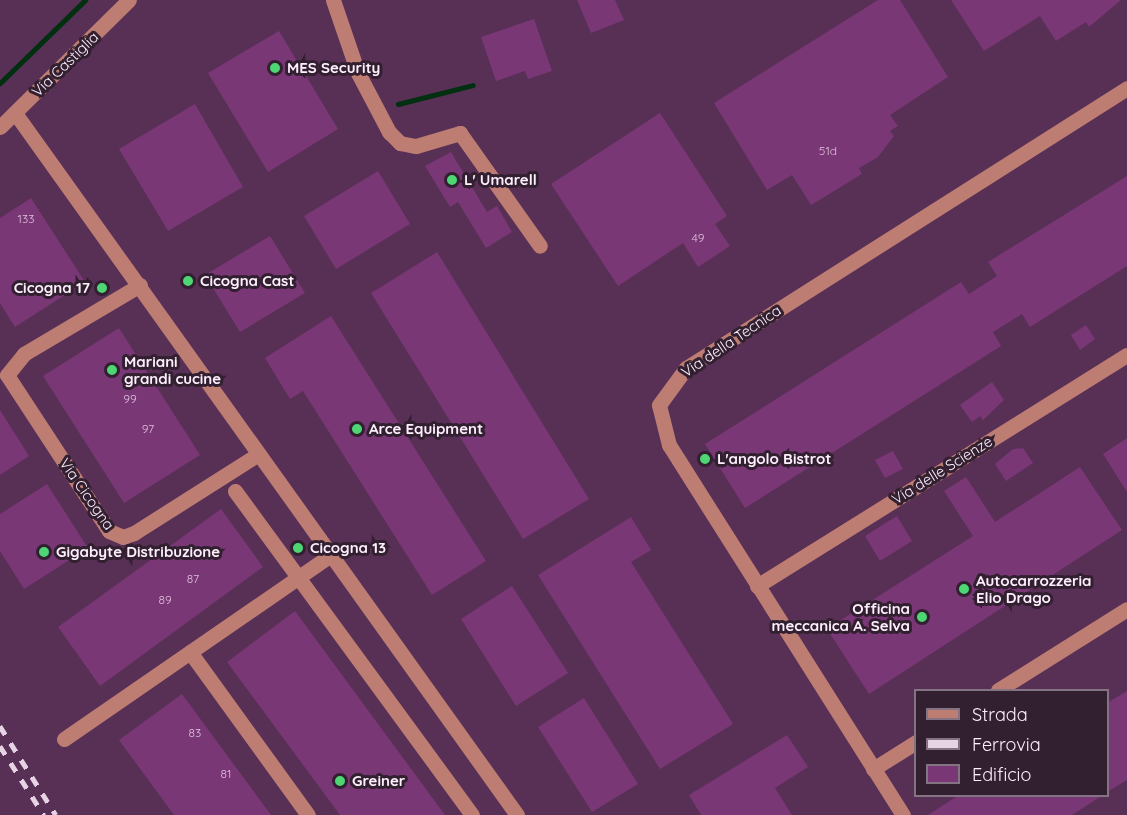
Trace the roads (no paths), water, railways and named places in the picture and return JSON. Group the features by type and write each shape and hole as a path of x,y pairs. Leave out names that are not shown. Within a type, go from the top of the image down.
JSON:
{"street":[{"name":"Via Castiglia","path":"0,127 129,0"},
{"path":"333,0 357,73 389,132 400,143 416,146 460,133 540,246"},
{"name":"Via della Tecnica","path":"903,815 669,445 660,419 666,391 686,368 1127,88"},
{"path":"15,113 140,285 153,312 517,815"},
{"name":"Via Cicogna","path":"140,285 24,354 4,369 109,531 123,537 256,455"},
{"name":"Via delle Scienze","path":"757,586 1127,354"},
{"path":"235,491 472,815"},
{"path":"64,740 329,556"},
{"path":"1000,689 1127,609"},
{"path":"190,652 308,815"},
{"path":"873,769 914,743"}],"waterway":[{"path":"0,83 85,0"},
{"path":"398,104 473,85"}],"railway":[{"path":"0,726 56,815"},
{"path":"0,746 44,815"}],"place":[{"name":"MES Security","path":"275,68"},
{"name":"L' Umarell","path":"452,180"},
{"name":"Cicogna Cast","path":"188,281"},
{"name":"Cicogna 17","path":"102,288"},
{"name":"Mariani grandi cucine","path":"112,370"},
{"name":"Arce Equipment","path":"357,429"},
{"name":"L'angolo Bistrot","path":"705,459"},
{"name":"Cicogna 13","path":"298,548"},
{"name":"Gigabyte Distribuzione","path":"44,552"},
{"name":"Autocarrozzeria Elio Drago","path":"964,589"},
{"name":"Officina meccanica A. Selva","path":"922,617"},
{"name":"Greiner","path":"340,781"}]}
